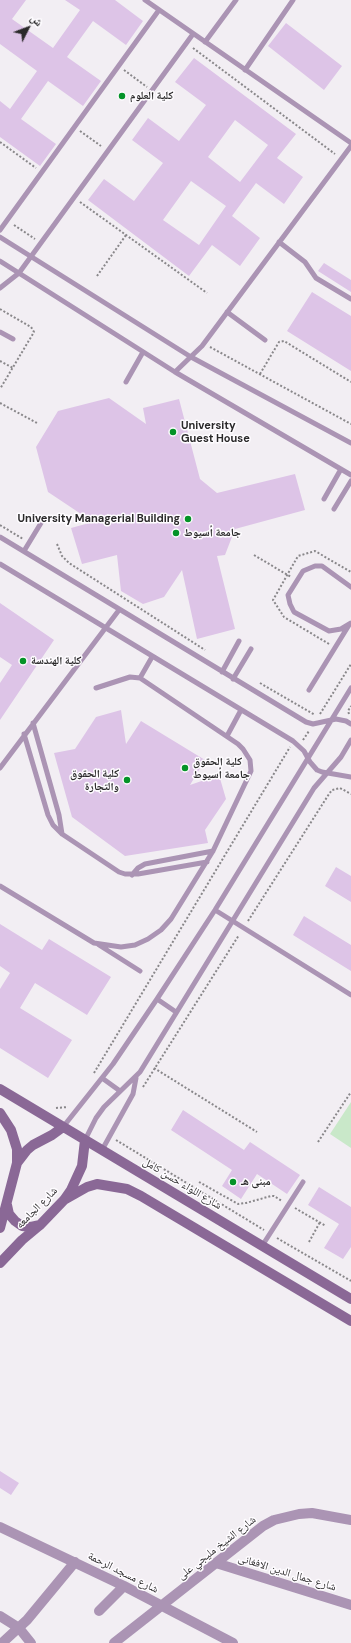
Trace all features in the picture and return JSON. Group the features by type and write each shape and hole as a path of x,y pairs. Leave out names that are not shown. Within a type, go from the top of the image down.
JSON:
{"main road":[{"name":"شارع اللواء حسن كامل","path":"0,1090 351,1299"},
{"path":"0,1113 11,1130 17,1149 17,1163"},
{"name":"شارع الجامعه","path":"0,1228 17,1163 24,1153 33,1145 52,1135 63,1127"},
{"name":"شارع الجامعه","path":"0,1263 4,1251 40,1225 64,1200 77,1178 85,1153 86,1140"},
{"path":"64,1200 87,1187 97,1184 126,1190 141,1196 351,1321"},
{"path":"7,1205 9,1214 22,1226 31,1227 40,1225"}],"street":[{"name":"شارع الشيخ مليجي على","path":"114,1643 263,1526 286,1516 312,1513 351,1520"},
{"name":"شارع مسجد الرحمة","path":"0,1527 124,1586 233,1643"},
{"path":"2,1643 19,1628 75,1562"},
{"name":"شارع جمال الدين الافغانى","path":"216,1563 351,1605"},
{"path":"99,1611 124,1586"},
{"path":"0,1616 19,1628 31,1643"}],"lane":[{"path":"205,42 236,0"},
{"path":"245,70 293,0"},
{"path":"148,1 351,144 204,343 175,372"},
{"path":"0,230 159,10"},
{"path":"0,288 18,273 31,256 193,34"},
{"path":"0,237 191,357 351,443"},
{"path":"280,242 305,262 316,278 351,299"},
{"path":"0,261 175,372 351,475"},
{"path":"227,312 265,340"},
{"path":"0,332 13,339"},
{"path":"126,382 143,352"},
{"path":"324,499 341,469"},
{"path":"334,509 351,481"},
{"path":"24,551 42,523"},
{"path":"0,537 306,722 313,724 332,720 341,720 351,724"},
{"path":"0,564 293,741 302,748 313,766 322,772 351,777"},
{"path":"351,586 322,566 315,566 303,571 288,595 294,612 329,631 341,629 351,622"},
{"path":"0,768 24,734 119,610"},
{"path":"309,690 351,622"},
{"path":"222,672 239,641"},
{"path":"233,679 251,649"},
{"path":"140,678 152,657"},
{"path":"94,942 121,947 135,945 148,939 161,930 171,919 214,850 251,771 250,760 243,748 140,678 130,677 96,688"},
{"path":"63,1127 102,1078 157,999 215,910 351,688"},
{"path":"227,736 241,710"},
{"path":"33,723 59,815 62,834"},
{"path":"24,734 48,815 53,825 62,834 119,872 132,875 207,862"},
{"path":"86,1140 96,1118 120,1091 136,1078 146,1063 314,788 341,757 351,740"},
{"path":"132,875 138,868 145,864 214,850"},
{"path":"0,886 94,942 140,972"},
{"path":"215,910 351,995"},
{"path":"157,999 176,1012"},
{"path":"102,1078 120,1091"},
{"path":"102,1150 133,1094 136,1078"},
{"path":"262,1246 303,1182"}],"path":[{"path":"191,49 196,49 341,159"},
{"path":"118,66 152,90"},
{"path":"74,127 108,151"},
{"path":"0,142 42,172"},
{"path":"76,208 80,202 206,293"},
{"path":"7,220 40,243"},
{"path":"97,276 126,235"},
{"path":"260,374 279,342 284,341 351,382"},
{"path":"204,343 351,424"},
{"path":"0,360 13,368"},
{"path":"0,403 37,423"},
{"path":"0,525 29,543"},
{"path":"57,544 62,556 69,563 206,651"},
{"path":"335,648 284,617 273,600 298,556 316,551 351,572"},
{"path":"254,555 287,575"},
{"path":"258,682 318,717 351,664"},
{"path":"351,706 348,713 351,716"},
{"path":"94,1074 296,736 303,740 313,724"},
{"path":"143,1087 329,794 332,790 340,788 351,794"},
{"path":"146,1063 257,1132"},
{"path":"318,1142 351,1092"},
{"path":"115,1137 117,1140 351,1282"},
{"path":"199,1182 238,1204 246,1204 274,1196 326,1226"},
{"path":"309,1242 320,1222"}],"green space":[{"path":"351,1102 351,1148 330,1134"}],"building":[{"path":"0,0 26,0 12,19 53,48 80,10 65,0 115,0 143,21 126,45 93,21 67,57 101,81 83,106 48,81 21,119 56,144 40,166 0,137 0,101 10,109 37,71 0,44"},
{"path":"286,23 342,66 324,90 268,46"},
{"path":"194,58 296,134 277,158 303,177 284,204 256,183 232,216 260,238 240,266 212,245 189,276 88,200 104,179 134,201 163,163 132,140 148,118 179,141 206,105 175,82","holes":["235,120 268,145 240,182 208,157","191,181 226,206 199,245 163,220"]},
{"path":"324,263 351,280 351,292 318,271"},
{"path":"312,292 351,316 351,371 287,331"},
{"name":"University Managerial Building","path":"109,398 146,424 143,408 179,399 200,479 217,493 295,474 305,510 235,529 225,555 217,556 235,629 197,639 182,570 164,597 143,604 121,591 117,555 82,564 71,528 93,522 48,492 36,447 58,411"},
{"name":"كلية الهندسة","path":"0,603 54,640 0,720 0,683 12,665 0,657"},
{"name":"كلية الحقوق والتجارة","path":"121,710 126,744 141,721 205,760 190,785 219,775 226,799 205,830 208,843 125,856 72,817 54,753 75,749 96,717"},
{"path":"336,867 351,876 351,902 325,886"},
{"path":"304,916 351,945 351,971 293,935"},
{"path":"0,924 42,950 49,939 111,977 87,1015 35,983 20,1008 72,1040 48,1078 0,1048 0,989 10,973 0,966"},
{"path":"183,1110 244,1150 250,1142 300,1175 287,1194 257,1174 241,1199 222,1186 232,1170 171,1130"},
{"path":"319,1187 351,1207 351,1247 343,1259 324,1248 339,1224 308,1205"},
{"path":"0,1471 19,1483 11,1495 0,1488"}],"place":[{"name":"كلية العلوم","path":"122,96"},
{"name":"University Guest House","path":"173,432"},
{"name":"University Managerial Building","path":"188,519"},
{"name":"جامعة أسيوط","path":"176,533"},
{"name":"كلية الهندسة","path":"23,661"},
{"name":"كلية الحقوق جامعة أسيوط","path":"185,768"},
{"name":"كلية الحقوق والتجارة","path":"127,780"},
{"name":"مبنى هـ","path":"233,1182"}]}
